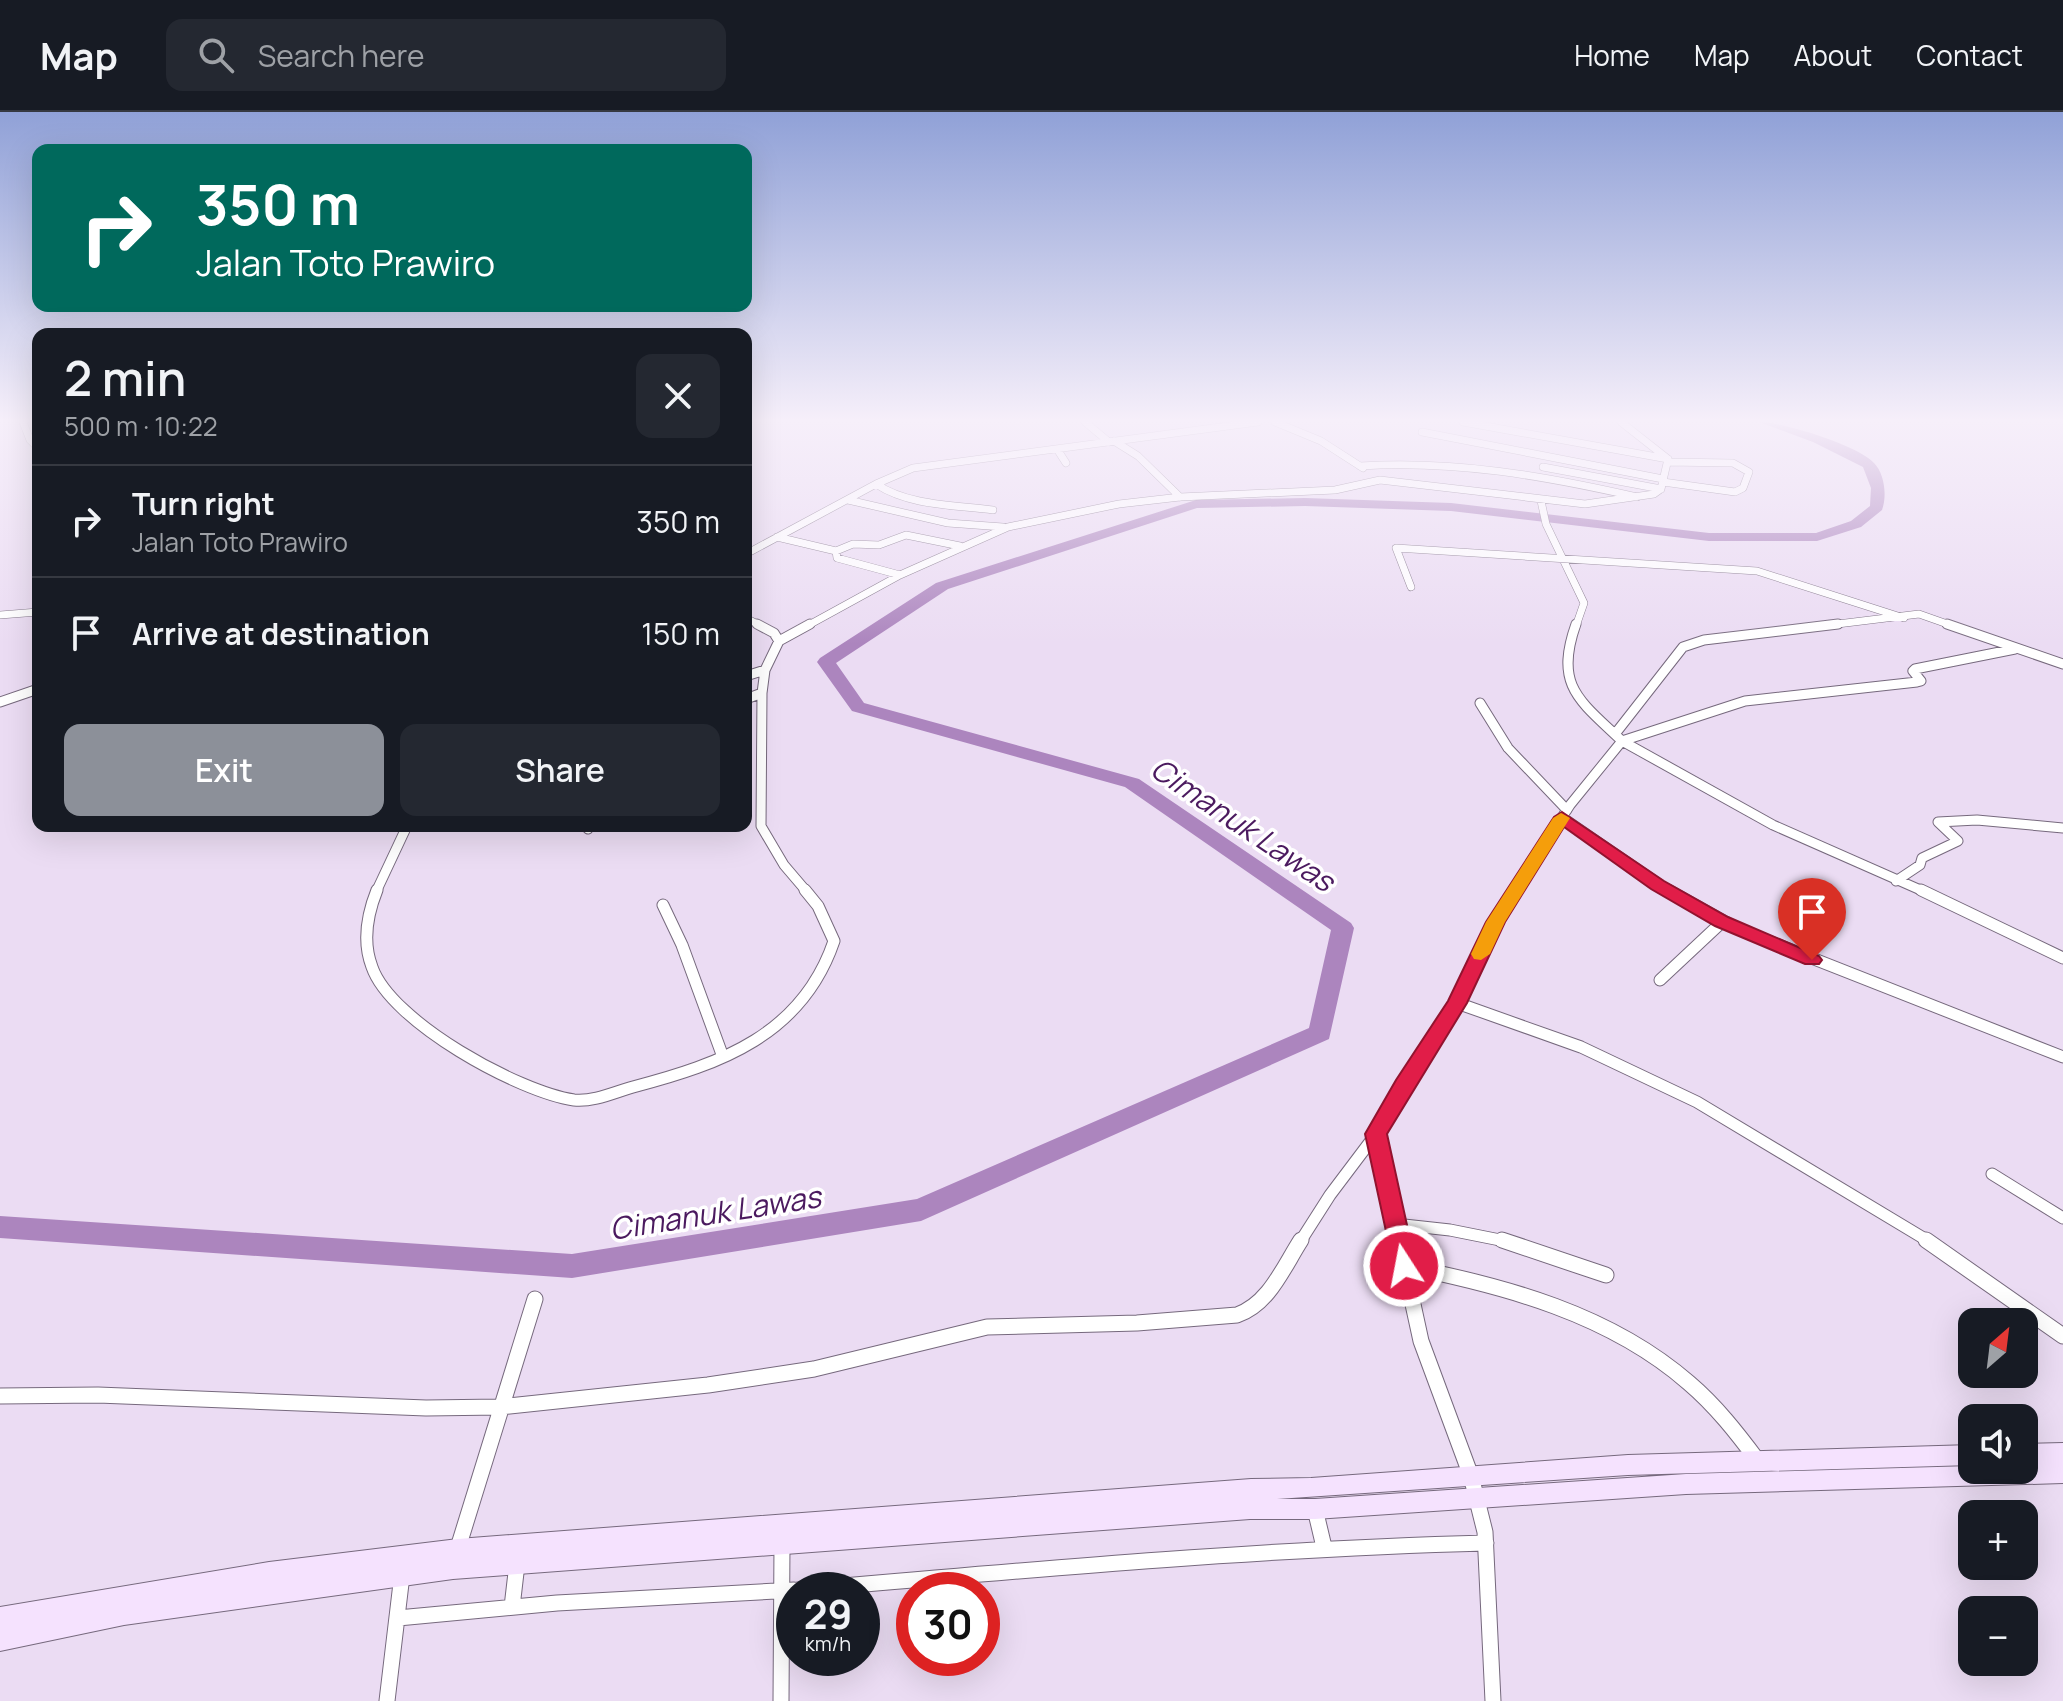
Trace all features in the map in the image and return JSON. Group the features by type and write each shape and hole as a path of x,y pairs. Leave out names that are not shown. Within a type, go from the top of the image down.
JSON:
{"main road":[{"path":"1153,1507 1251,1489 1311,1488 1467,1470 1610,1466 1752,1451 1958,1455"},
{"path":"2038,1461 2063,1453"},
{"path":"1610,1466 1621,1488"},
{"path":"2038,1469 2063,1473"},
{"path":"0,1639 124,1614 204,1593 402,1580 455,1559 516,1570 786,1569 916,1525 1153,1507 1315,1509 1478,1506 1621,1488 1958,1470"},
{"path":"1311,1488 1315,1509"},
{"path":"0,1618 455,1559 786,1569"}],"street":[{"path":"752,551 855,496"},
{"path":"904,496 993,510"},
{"path":"404,832 373,895 365,947 372,967 392,997 435,1036 511,1078 541,1091 579,1101 648,1083 723,1057 777,1026 803,996 830,954 834,941 818,906 784,865 761,826 762,693 765,670 779,641 900,575 1008,527 1119,504 1199,496"},
{"path":"1509,496 1599,504 1644,496"},
{"path":"1633,496 1642,498"},
{"path":"848,500 963,525 1008,527"},
{"path":"1541,501 1546,524 1584,603 1566,658 1567,672 1576,692 1619,738 1773,825 2063,958"},
{"path":"777,537 836,551 853,544 879,545 906,535 962,546"},
{"path":"1411,587 1396,548 1757,571 1904,618"},
{"path":"836,551 837,558 900,575"},
{"path":"0,615 32,612"},
{"path":"0,1396 98,1395 207,1401 500,1407 708,1385 814,1369 987,1327 1137,1323 1237,1315 1251,1310 1262,1301 1330,1195 1376,1134 1457,1003 1496,922 1564,814 1667,665 1690,643 1919,614 2063,664"},
{"path":"752,621 774,633 779,641"},
{"path":"1619,738 1734,703 1917,682 1921,681 1913,671 1915,669 2015,649"},
{"path":"752,674 765,670"},
{"path":"0,702 32,691"},
{"path":"752,697 762,693"},
{"path":"1480,703 1499,740 1564,814 1658,885 1722,922 2063,1057"},
{"path":"1896,881 1920,865 1922,858 1958,841 1938,822 1977,820 2063,828"},
{"path":"663,905 682,945 723,1057"},
{"path":"1660,980 1722,922"},
{"path":"1457,1003 1581,1047 1697,1102 1901,1224 1974,1271 2063,1336"},
{"path":"1376,1134 1429,1367 1467,1470 1486,1537 1493,1701"},
{"path":"1992,1174 2063,1218"},
{"path":"1395,1224 1448,1227 1478,1233 1606,1275"},
{"path":"1404,1266 1463,1276 1501,1287 1617,1331 1682,1376 1752,1451 1771,1481"},
{"path":"455,1559 535,1299"},
{"path":"1315,1509 1324,1547"},
{"path":"398,1612 512,1602 786,1569 1324,1547 1486,1537"},
{"path":"781,1701 786,1569"},
{"path":"512,1602 516,1570"},
{"path":"387,1701 402,1580"}],"waterway":[{"name":"Cimanuk Lawas","path":"0,1227 572,1266 921,1210 1320,1033 1343,928 1132,783 858,707 826,662 942,586 1196,504 1305,502 1451,507 1709,537 1817,537 1856,524 1877,507 1878,496"}],"slow traffic":[{"path":"1481,954 1496,922 1561,818"}],"route":[{"path":"1404,1266 1376,1134 1457,1003 1496,922 1562,817 1658,885 1722,922 1812,960"}]}
